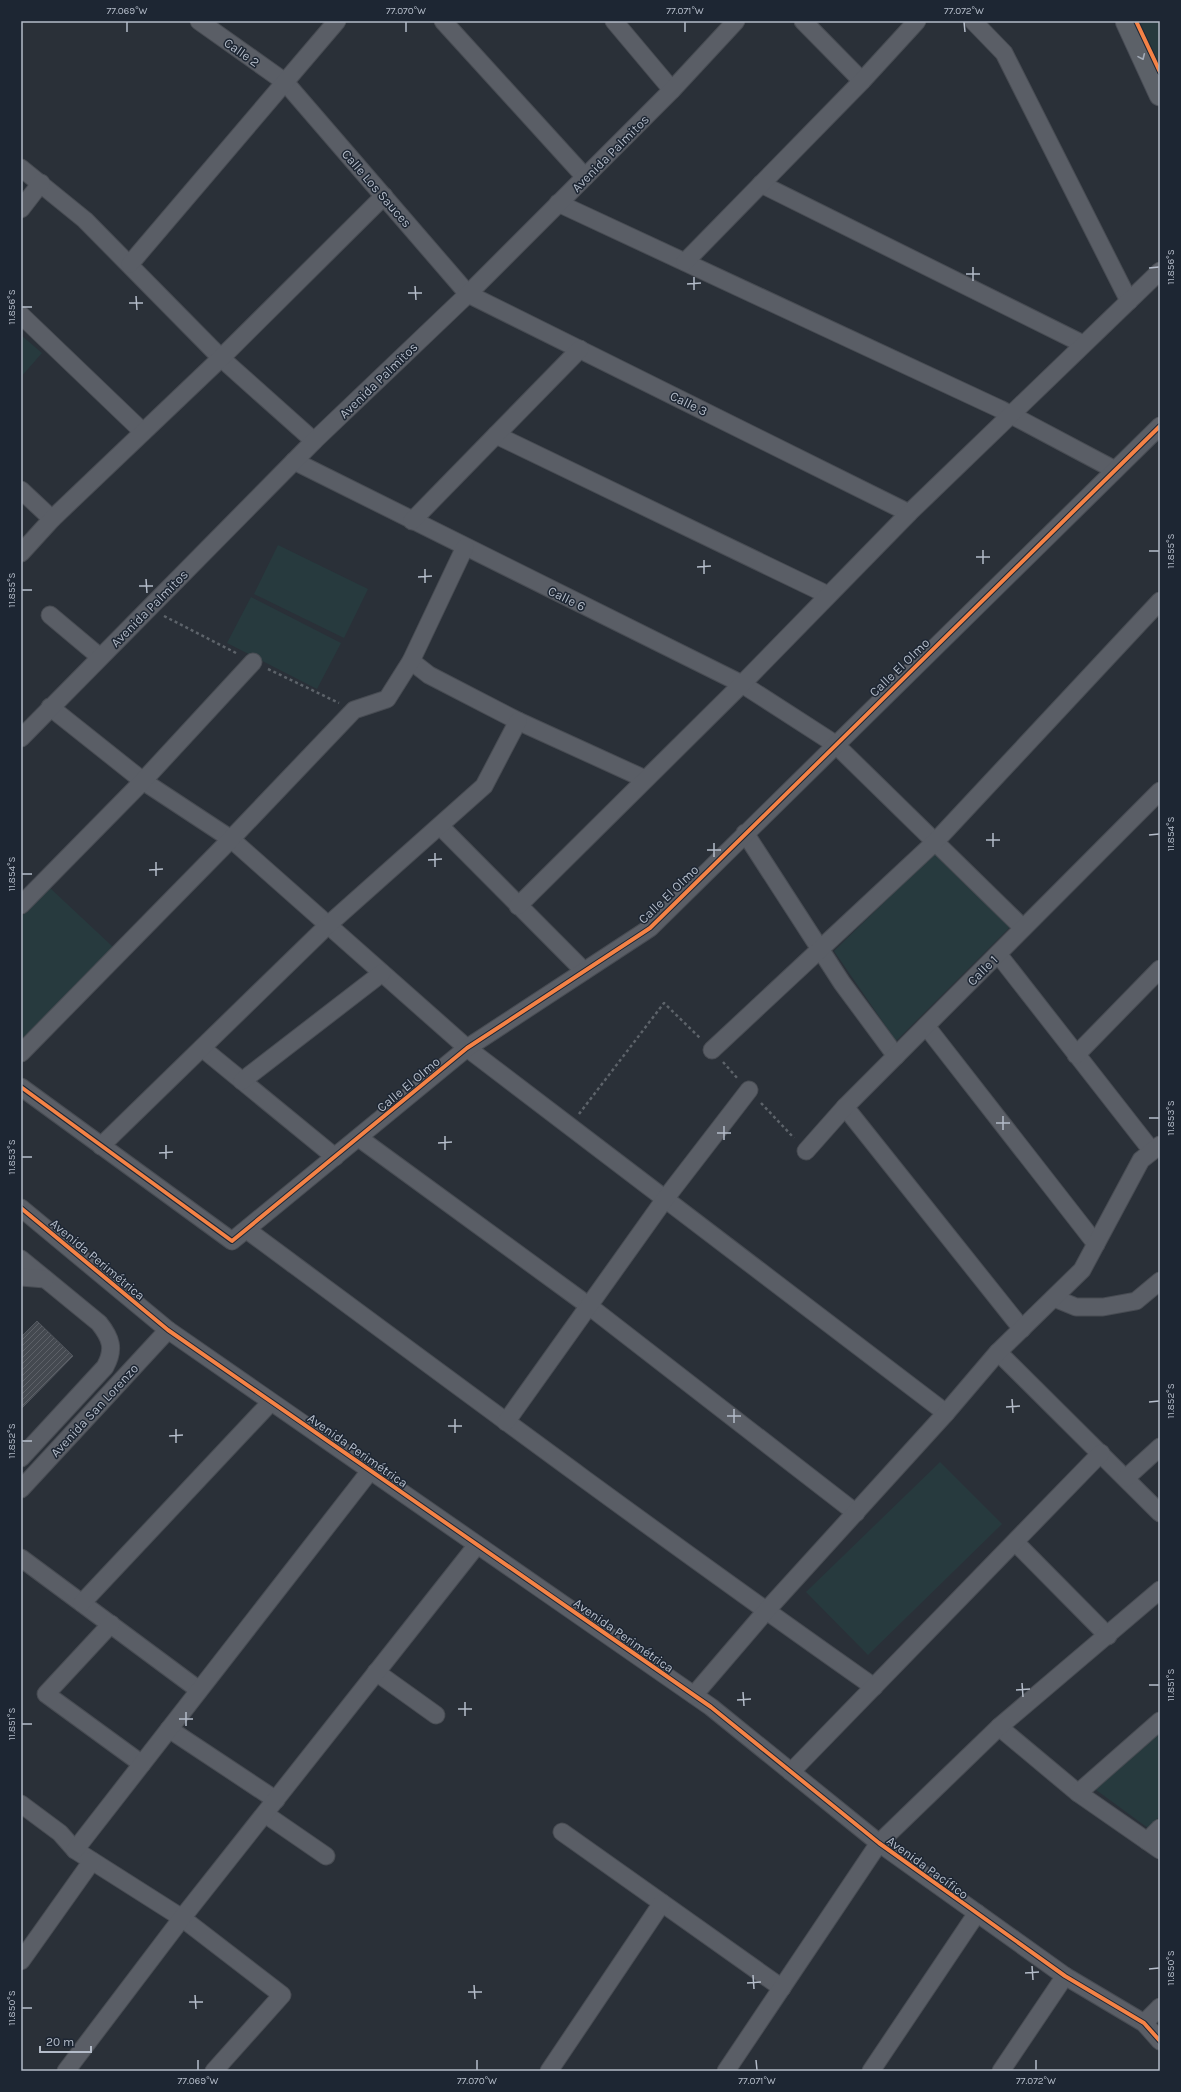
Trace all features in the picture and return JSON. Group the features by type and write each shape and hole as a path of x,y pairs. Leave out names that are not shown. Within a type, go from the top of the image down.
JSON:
{"main road":[{"path":"1126,21 1160,95"}],"street":[{"name":"Calle 2","path":"199,21 285,82"},
{"path":"130,264 337,21"},
{"path":"443,21 585,177"},
{"path":"614,21 672,90"},
{"name":"Avenida Palmitos","path":"21,738 314,441 468,294 672,90 736,21"},
{"path":"803,21 862,82"},
{"path":"684,262 862,82 917,21"},
{"path":"973,21 1004,53 1128,301"},
{"name":"Calle Los Sauces","path":"285,82 468,294"},
{"path":"21,168 86,220 221,358 314,441"},
{"path":"21,209 41,183"},
{"path":"761,184 1083,344"},
{"path":"21,553 52,519 221,358 384,196"},
{"path":"558,203 1010,414 1115,470"},
{"path":"518,906 645,778 742,684 909,513 1160,271"},
{"name":"Calle 3","path":"468,294 909,513"},
{"path":"21,315 143,432"},
{"path":"412,521 580,349"},
{"name":"Calle El Olmo","path":"101,1146 232,1241 467,1048 650,928 835,744 1160,426"},
{"path":"496,435 828,595"},
{"name":"Calle 6","path":"294,461 742,684 835,744 1023,928"},
{"path":"21,490 52,519"},
{"path":"21,1053 231,840 354,710 387,699 411,661 465,547"},
{"path":"712,1050 936,842 1160,601"},
{"path":"50,615 100,658"},
{"path":"411,661 429,675 518,721 645,778"},
{"path":"21,905 143,781 253,662"},
{"path":"50,707 143,781 231,840 467,1048 946,1413"},
{"path":"21,1087 101,1146 328,925 484,786 518,721"},
{"name":"Calle 1","path":"806,1150 845,1107 1160,791"},
{"path":"440,826 584,972"},
{"path":"745,833 842,983 896,1056"},
{"path":"694,1695 766,1611 946,1413 998,1352 1082,1270 1141,1160 1156,1148 1076,1055 998,954"},
{"path":"1076,1055 1160,969"},
{"path":"242,1081 382,973"},
{"path":"926,1026 1096,1244"},
{"path":"202,1048 336,1157"},
{"path":"506,1422 665,1198 749,1090"},
{"path":"845,1107 1022,1329"},
{"path":"359,1138 589,1306 856,1512"},
{"name":"Avenida Perimétrica","path":"21,1208 168,1330 694,1695"},
{"path":"247,1230 506,1422 766,1611 874,1687"},
{"path":"21,1258 99,1323 108,1334 112,1344 111,1356 105,1367 21,1458"},
{"path":"21,1277 45,1279"},
{"path":"1054,1298 1076,1307 1103,1307 1136,1301 1160,1281"},
{"name":"Avenida San Lorenzo","path":"21,1489 168,1330"},
{"path":"998,1352 1160,1513"},
{"path":"82,1603 271,1402"},
{"path":"1126,1478 1160,1447"},
{"path":"791,1772 1101,1453"},
{"path":"75,1850 370,1470"},
{"path":"1015,1542 1108,1636"},
{"path":"66,2071 182,1918 477,1545"},
{"path":"21,1558 199,1690"},
{"path":"726,2071 878,1843 999,1727 1108,1636 1160,1590"},
{"path":"110,1624 46,1694 142,1764"},
{"path":"376,1672 436,1715"},
{"name":"Avenida Pacífico","path":"694,1695 878,1843 1065,1976 1144,2023 1160,2041"},
{"path":"1078,1793 1160,1721"},
{"path":"999,1727 1078,1793 1153,1845 1160,1828"},
{"path":"169,1729 276,1800"},
{"path":"21,1804 60,1833 75,1850 182,1918 282,1995 214,2071"},
{"path":"265,1814 326,1856"},
{"path":"562,1832 782,1988"},
{"path":"21,1961 92,1861"},
{"path":"549,2071 662,1903"},
{"path":"871,2071 977,1913"},
{"path":"1001,2071 1065,1976"},
{"path":"1144,2023 1160,2007"}],"path":[{"path":"570,1126 664,1003 712,1050 806,1150"}],"green space":[{"path":"1133,21 1157,21 1160,28 1160,79"},
{"path":"21,335 42,353 21,377"},
{"path":"278,545 368,589 344,638 254,594"},
{"path":"251,597 341,643 317,689 227,643"},
{"path":"936,852 1010,927 896,1041 834,951"},
{"path":"50,888 113,947 21,1041 21,917"},
{"path":"940,1462 1002,1524 868,1655 806,1592"},
{"path":"1160,1729 1160,1816 1148,1828 1092,1787"}],"building":[{"path":"37,1321 73,1356 21,1409 21,1337"}],"cycle path":[{"path":"1136,21 1160,72"},
{"path":"21,1087 232,1241 467,1048 650,928 1160,426"},
{"path":"21,1208 168,1330 711,1707 879,1843 1065,1976 1144,2023 1160,2041"}]}
